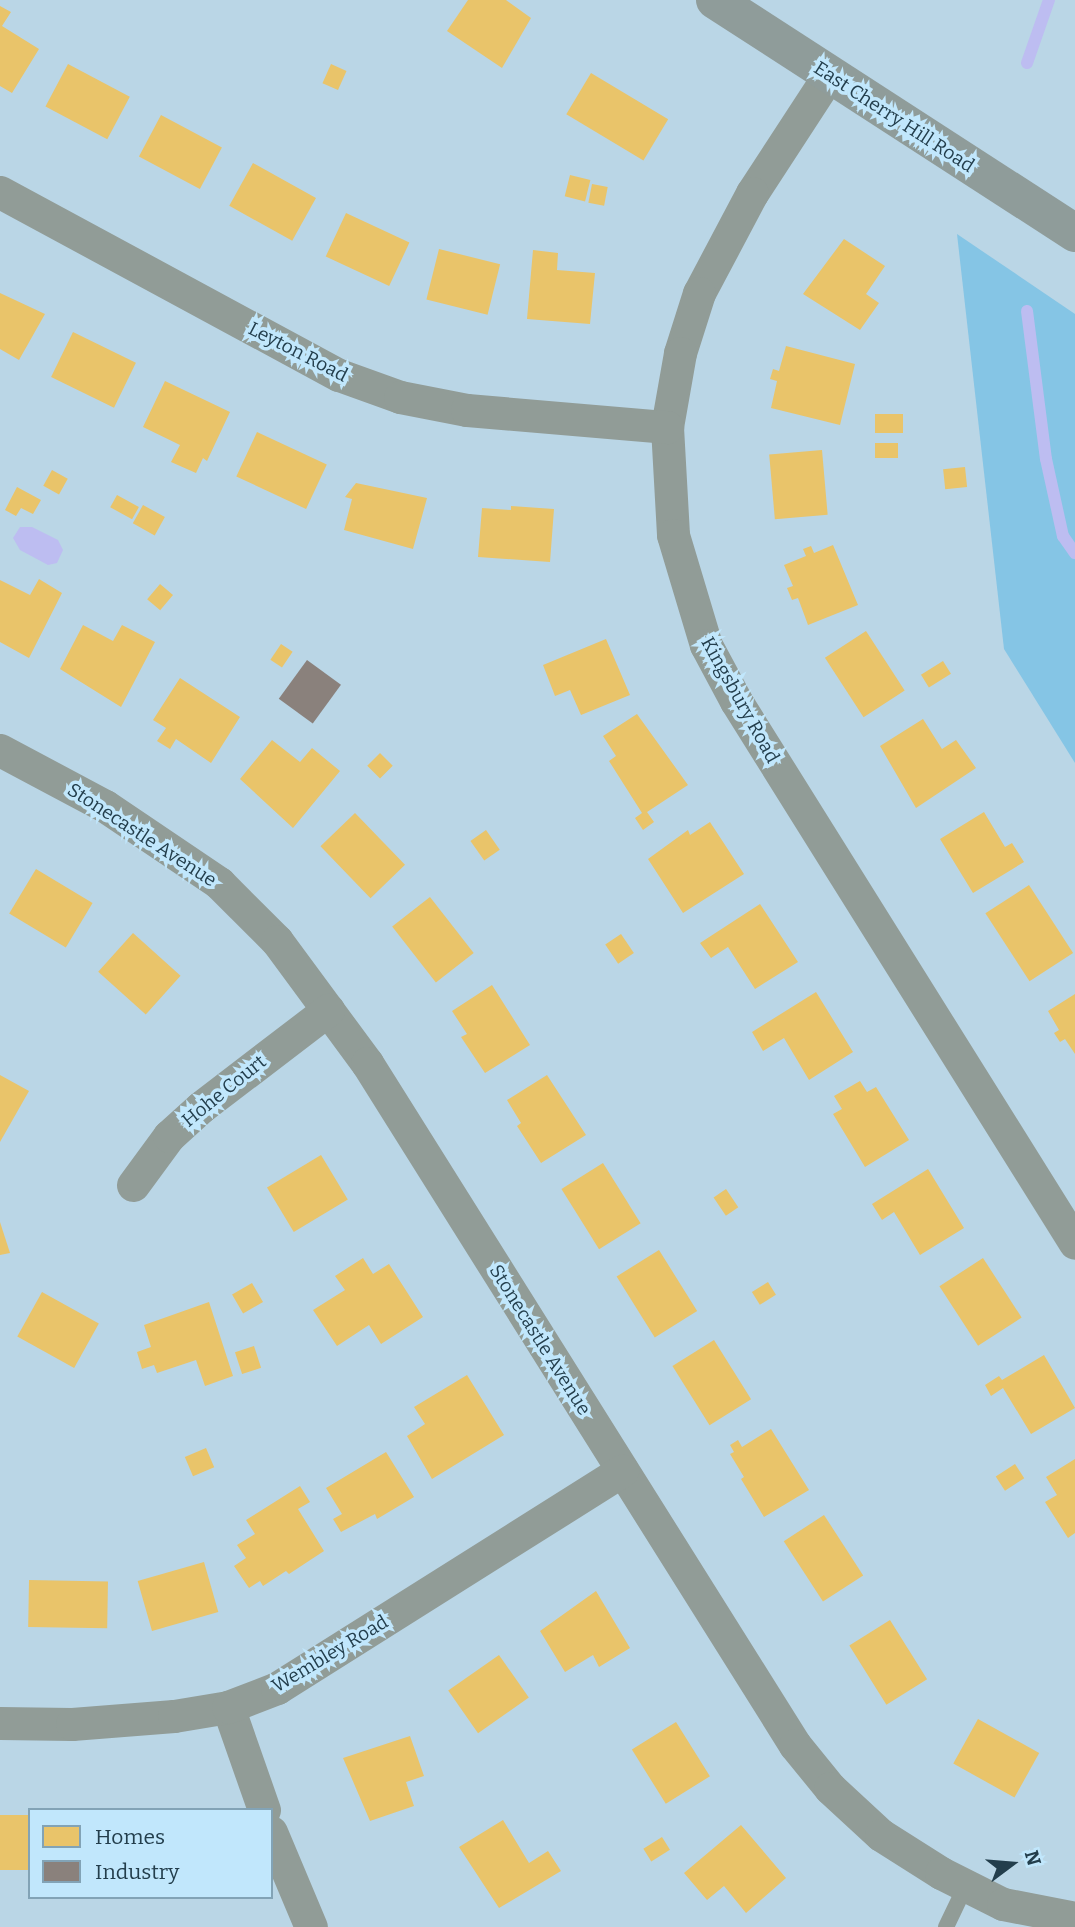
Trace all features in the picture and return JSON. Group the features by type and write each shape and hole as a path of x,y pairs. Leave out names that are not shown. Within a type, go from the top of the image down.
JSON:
{"main road":[{"name":"East Cherry Hill Road","path":"715,0 1075,233"}],"street":[{"name":"Kingsbury Road","path":"829,75 752,193 704,282 680,353 667,427 673,535 706,645 736,701 1075,1243"},
{"name":"Leyton Road","path":"0,192 351,380 400,397 467,410 667,427"},
{"name":"Stonecastle Avenue","path":"0,750 105,807 219,883 277,941 367,1063 795,1745 830,1788 881,1835 966,1885 1003,1904 1075,1917"},
{"name":"Hohe Court","path":"133,1185 169,1136 201,1107 328,1010"},
{"name":"Wembley Road","path":"0,1723 123,1721 228,1707 277,1688 325,1661 622,1471"},
{"path":"228,1707 263,1808"},
{"path":"273,1837 311,1927"}],"lane":[{"path":"946,1927 966,1885"}],"shaded area":[{"path":"957,234 1075,314 1075,763 1004,649"},
{"path":"20,527 32,527 58,540 63,550 57,563 48,565 20,550 13,538"}],"building: Homes":[{"path":"468,0 506,0 531,18 502,68 447,31"},
{"path":"0,6 11,12 2,26 39,49 12,93 0,86"},
{"path":"68,64 130,97 107,139 45,106"},
{"path":"331,64 347,71 338,90 322,83"},
{"path":"591,73 668,119 643,160 566,114"},
{"path":"161,115 222,147 200,189 139,156"},
{"path":"253,163 316,198 292,241 229,206"},
{"path":"570,175 590,180 585,201 565,196"},
{"path":"592,184 608,187 604,206 588,203"},
{"path":"346,213 409,243 389,286 326,257"},
{"path":"844,239 885,266 866,294 879,303 860,330 803,294"},
{"path":"439,249 500,264 488,315 426,299"},
{"path":"533,250 558,253 557,270 595,273 590,324 527,319"},
{"path":"0,293 45,314 19,360 0,349"},
{"path":"73,332 136,363 114,408 51,377"},
{"path":"786,346 855,364 840,425 771,408 777,381 770,379 773,369 779,371"},
{"path":"165,381 230,412 207,461 203,458 196,473 171,462 180,445 143,427"},
{"path":"875,414 903,414 903,433 875,433"},
{"path":"257,432 327,465 306,509 236,476"},
{"path":"875,443 898,443 898,458 875,458"},
{"path":"822,450 828,515 775,519 769,455"},
{"path":"965,467 967,487 945,489 943,469"},
{"path":"52,470 68,479 59,494 43,486"},
{"path":"356,483 427,498 413,549 344,530 352,499 345,497"},
{"path":"17,487 41,500 33,514 21,508 16,516 5,510"},
{"path":"117,495 139,507 132,519 110,507"},
{"path":"143,505 165,517 155,535 133,523"},
{"path":"511,506 554,509 550,562 478,557 482,508 511,510"},
{"path":"833,545 858,605 808,625 798,598 792,600 787,588 793,586 784,565 806,556 803,549 811,546 814,553"},
{"path":"39,579 62,593 29,658 0,642 0,580 30,595"},
{"path":"160,584 173,595 160,610 147,599"},
{"path":"83,625 113,641 122,625 155,642 121,707 60,669"},
{"path":"866,631 905,691 864,717 825,658"},
{"path":"606,639 630,695 581,715 570,690 555,696 543,665"},
{"path":"281,644 293,652 282,668 270,660"},
{"path":"943,661 951,674 929,687 921,675"},
{"path":"180,678 240,717 211,763 176,739 170,749 157,741 166,728 153,720"},
{"path":"637,714 688,785 647,812 654,822 643,830 635,818 642,813 609,761 616,756 603,736"},
{"path":"923,719 942,749 956,740 976,768 916,808 880,746"},
{"path":"272,740 300,762 312,748 340,771 293,828 240,779"},
{"path":"380,753 393,766 380,778 367,766"},
{"path":"984,812 1005,847 1012,843 1024,862 973,893 940,839"},
{"path":"355,813 405,865 370,898 320,846"},
{"path":"710,822 744,874 683,913 648,859 688,830 690,835"},
{"path":"486,830 500,850 484,861 470,841"},
{"path":"36,869 93,903 66,948 9,914"},
{"path":"1029,885 1073,953 1030,981 985,913"},
{"path":"430,897 474,953 436,983 392,927"},
{"path":"760,904 798,962 755,989 728,947 711,958 700,943"},
{"path":"133,933 181,976 146,1014 98,972"},
{"path":"621,934 634,953 618,964 605,945"},
{"path":"492,985 530,1045 485,1073 461,1037 467,1034 452,1011"},
{"path":"816,992 853,1052 809,1080 784,1038 763,1051 752,1032"},
{"path":"1075,994 1075,1054 1065,1039 1060,1042 1054,1033 1059,1030 1048,1011"},
{"path":"0,1075 29,1091 0,1142"},
{"path":"547,1075 586,1135 541,1163 517,1126 521,1123 507,1100"},
{"path":"860,1081 867,1092 876,1087 909,1140 865,1167 833,1114 842,1109 834,1096"},
{"path":"321,1155 348,1200 294,1232 267,1187"},
{"path":"603,1163 641,1223 599,1249 561,1189"},
{"path":"928,1169 964,1228 920,1255 894,1212 882,1220 872,1204"},
{"path":"726,1189 738,1207 726,1216 714,1197"},
{"path":"0,1222 10,1253 0,1255"},
{"path":"659,1250 697,1311 655,1338 617,1276"},
{"path":"363,1258 373,1274 389,1264 423,1317 381,1344 369,1325 337,1346 313,1310 345,1290 335,1276"},
{"path":"983,1258 1022,1318 978,1346 939,1286"},
{"path":"768,1282 776,1295 760,1305 752,1292"},
{"path":"252,1283 263,1302 243,1314 232,1294"},
{"path":"42,1292 99,1324 74,1368 17,1337"},
{"path":"209,1302 233,1376 205,1386 196,1360 157,1373 154,1365 142,1369 137,1352 151,1347 144,1325"},
{"path":"714,1340 751,1399 710,1425 672,1366"},
{"path":"254,1346 261,1368 242,1374 235,1352"},
{"path":"1044,1355 1075,1408 1031,1434 1003,1388 991,1396 985,1385 999,1376 1002,1380"},
{"path":"467,1375 504,1435 432,1479 407,1436 425,1424 414,1407"},
{"path":"771,1429 809,1490 764,1517 741,1479 744,1477 730,1454 734,1452 730,1445 738,1440 742,1447"},
{"path":"206,1448 214,1467 193,1476 185,1457"},
{"path":"386,1452 414,1497 377,1519 375,1514 341,1532 333,1519 342,1514 326,1488"},
{"path":"1075,1459 1075,1533 1068,1538 1045,1502 1057,1495 1046,1477"},
{"path":"1015,1464 1024,1478 1005,1491 996,1477"},
{"path":"300,1486 310,1502 298,1509 324,1551 289,1574 286,1571 263,1586 260,1581 249,1588 234,1566 246,1558 237,1545 255,1534 246,1520"},
{"path":"824,1515 863,1575 823,1602 784,1541"},
{"path":"204,1562 218,1612 152,1631 138,1581"},
{"path":"29,1580 108,1581 107,1628 28,1627"},
{"path":"596,1591 630,1648 599,1667 593,1655 565,1672 540,1631"},
{"path":"890,1620 927,1679 886,1705 849,1645"},
{"path":"499,1655 529,1698 478,1733 448,1691"},
{"path":"978,1719 1039,1753 1014,1798 953,1764"},
{"path":"676,1722 710,1776 666,1804 632,1750"},
{"path":"410,1736 424,1776 406,1782 414,1806 370,1821 343,1758"},
{"path":"0,1815 28,1815 28,1870 0,1870"},
{"path":"503,1820 529,1863 548,1851 561,1871 499,1908 459,1847"},
{"path":"741,1825 786,1878 746,1913 724,1886 707,1900 684,1873"},
{"path":"662,1837 670,1850 651,1861 643,1849"}],"building: Industry":[{"path":"307,660 341,685 313,724 279,699"}],"waterway":[{"path":"1027,63 1049,0"},
{"path":"1027,311 1046,459 1063,536 1075,553"}]}
